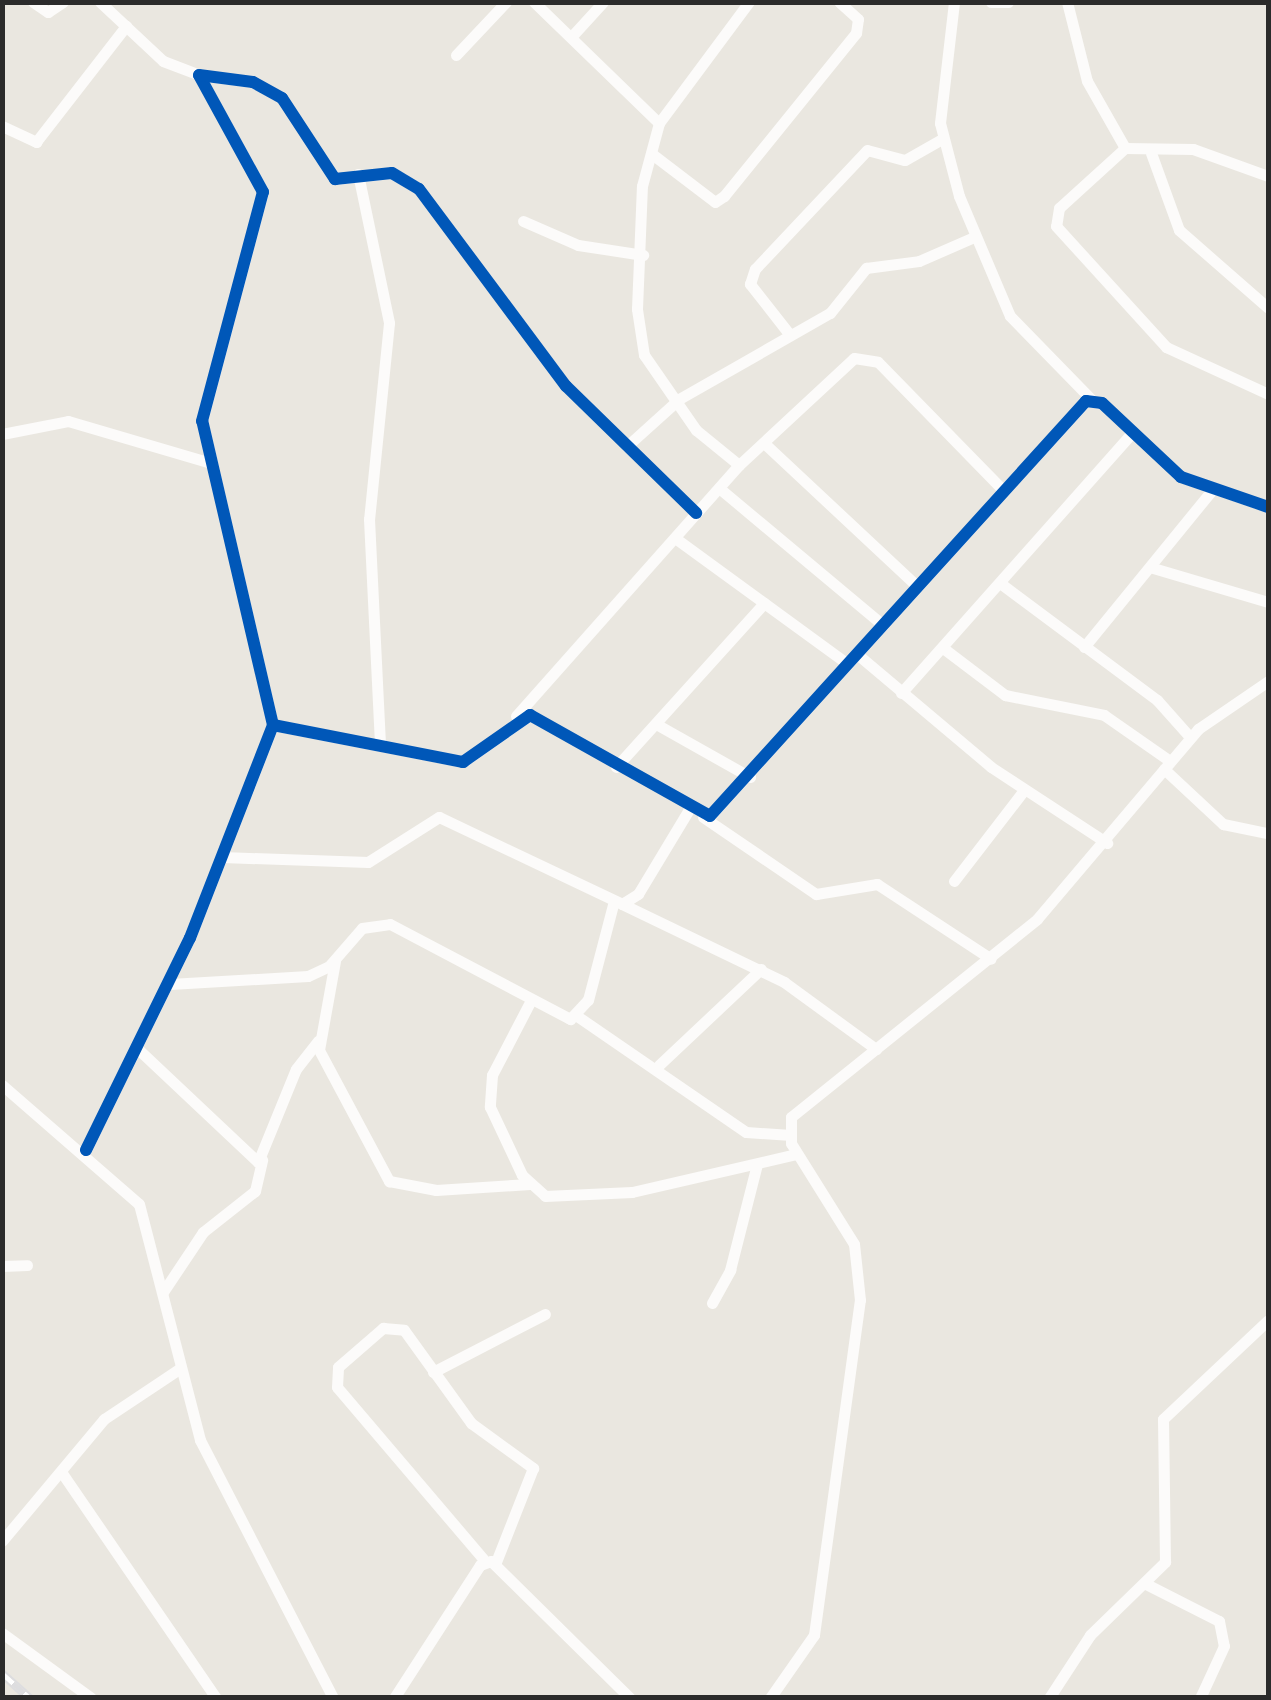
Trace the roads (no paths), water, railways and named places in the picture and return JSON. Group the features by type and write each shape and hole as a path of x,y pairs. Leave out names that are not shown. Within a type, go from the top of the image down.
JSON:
{"street":[{"path":"33,2 48,12 64,2"},
{"path":"100,2 164,60 199,76 253,82 282,98 322,168 335,179 392,173 419,189 566,386 696,513"},
{"path":"456,55 506,2"},
{"path":"534,2 572,36 582,58 659,123"},
{"path":"572,36 603,2"},
{"path":"739,466 696,430 679,399 644,355 642,255 659,123 749,2"},
{"path":"652,154 715,202 724,196 856,33 858,19 839,2"},
{"path":"954,2 942,139 974,237 1021,331 1092,400 1181,477 1268,507"},
{"path":"991,2 1008,2"},
{"path":"1067,2 1086,81 1125,148 1150,153 1192,149 1268,176"},
{"path":"2,126 36,142 126,26"},
{"path":"86,1150 170,984 274,725 211,463 202,406 263,200 199,76"},
{"path":"790,335 750,284 755,269 867,150 905,160 942,139"},
{"path":"1125,148 1059,208 1056,226 1166,348 1268,394"},
{"path":"1150,153 1179,230 1268,308"},
{"path":"358,174 389,323 369,518 380,743"},
{"path":"523,221 578,245 642,255"},
{"path":"627,446 679,399 838,306 866,268 919,262 974,237"},
{"path":"274,725 463,762 516,716 739,466 841,368 866,358 1002,489"},
{"path":"704,817 750,776 1002,489 1092,400"},
{"path":"2,434 68,421 211,463"},
{"path":"901,693 1132,432"},
{"path":"764,442 917,586"},
{"path":"719,488 883,625"},
{"path":"1084,647 1153,568 1212,490"},
{"path":"675,538 764,603 901,693 1024,790 1107,843"},
{"path":"1153,568 1268,602"},
{"path":"1000,583 1084,647 1190,738"},
{"path":"616,767 764,603"},
{"path":"943,648 1005,695 1104,716 1167,765 1224,824 1267,833"},
{"path":"770,1698 814,1636 860,1300 849,1232 798,1154 790,1135 804,1099 991,960 1107,843 1190,738 1268,680"},
{"path":"516,716 530,714 704,817 816,894 878,884 991,960"},
{"path":"656,724 750,776"},
{"path":"954,881 1024,790"},
{"path":"577,1016 618,904 638,894 688,811"},
{"path":"222,857 368,862 440,817 761,969 876,1048"},
{"path":"170,984 308,976 334,961 362,928 390,924 555,1018 577,1016 659,1064 746,1132 790,1135"},
{"path":"163,1292 204,1232 255,1191 262,1160 296,1069 318,1040 334,961"},
{"path":"659,1064 761,969"},
{"path":"530,1002 489,1090 494,1122 530,1184 556,1200 579,1200 798,1154"},
{"path":"318,1040 389,1181 436,1190 530,1184"},
{"path":"139,1050 245,1158 262,1160"},
{"path":"2,1085 86,1150 139,1204 200,1440 333,1698"},
{"path":"712,1303 730,1270 757,1164"},
{"path":"2,1266 27,1265"},
{"path":"433,1372 545,1314"},
{"path":"1049,1698 1090,1635 1146,1584 1168,1548 1162,1419 1268,1322"},
{"path":"394,1698 490,1562 536,1475 472,1423 433,1372 390,1326 334,1380 490,1562 630,1698"},
{"path":"2,1542 104,1419 179,1369"},
{"path":"62,1473 216,1698"},
{"path":"1146,1584 1219,1621 1224,1646 1200,1698"},
{"path":"2,1633 91,1698"}],"railway":[{"path":"2,1673 30,1698"}]}
